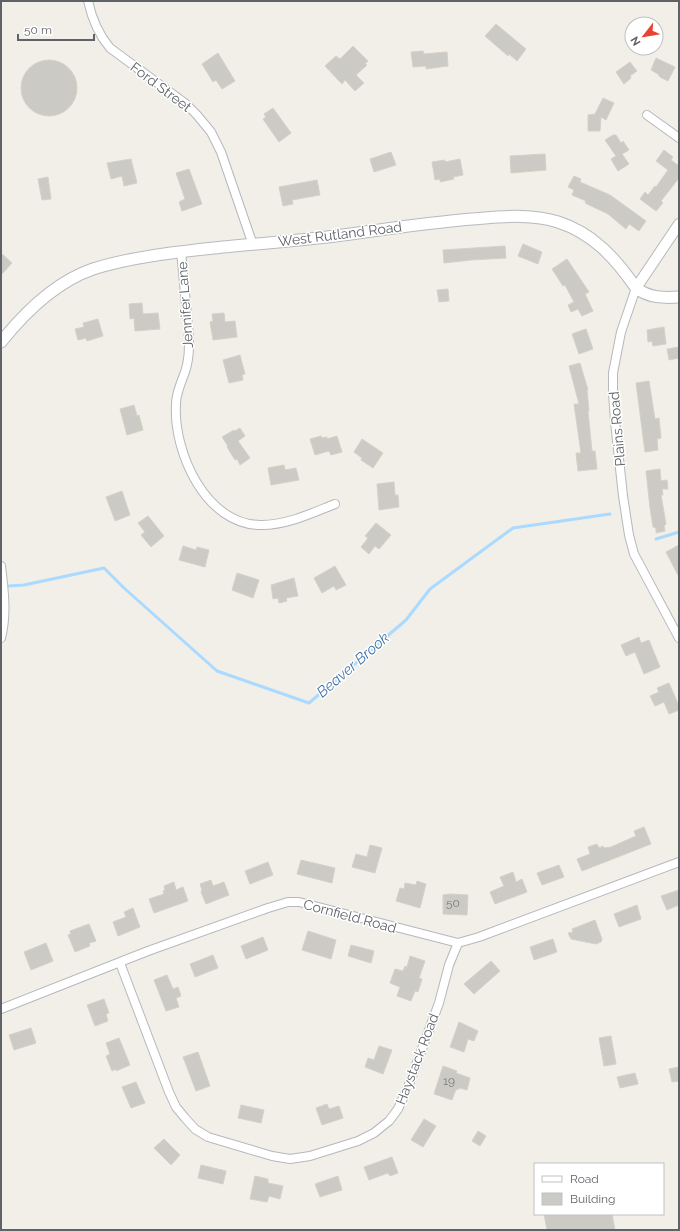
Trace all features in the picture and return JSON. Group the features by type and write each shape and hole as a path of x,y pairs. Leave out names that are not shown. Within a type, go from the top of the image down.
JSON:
{"main road":[{"name":"West Rutland Road","path":"1,342 32,307 53,291 75,277 92,270 128,260 181,251 328,236 434,222 492,218 537,218 557,221 573,227 588,236 611,255 636,288 649,295 670,298 679,296"}],"street":[{"name":"Ford Street","path":"88,1 91,16 96,28 102,39 110,48 186,104 211,132 221,152 253,244"},
{"path":"647,115 679,138"},
{"name":"Plains Road","path":"679,224 636,288 621,332 616,356 613,387 615,422 629,535 634,554 679,638"},
{"name":"Jennifer Lane","path":"181,251 189,343 187,363 177,398 176,415 177,430 183,454 195,479 207,496 220,510 235,519 249,524 262,525 286,522 335,504"},
{"path":"1,566 5,600 4,628 1,638"},
{"path":"670,622 679,619"},
{"path":"458,943 679,862"},
{"name":"Cornfield Road","path":"1,1009 148,951 288,902 299,902 321,907 384,925 458,943"},
{"name":"Haystack Road","path":"120,963 169,1092 176,1107 185,1118 196,1129 208,1137 272,1156 290,1159 310,1156 358,1141 374,1133 389,1121 398,1109 408,1087 439,1003 449,965 458,943"}],"building":[{"path":"496,24 526,49 517,61 509,54 508,56 485,36"},
{"path":"353,46 368,61 365,64 367,65 356,75 364,83 355,91 345,80 342,84 325,66 336,56 340,59"},
{"path":"423,51 424,54 447,52 448,66 426,69 426,66 413,67 411,52"},
{"path":"218,53 235,81 222,89 216,80 213,82 202,64"},
{"path":"656,58 675,67 668,81 651,70"},
{"path":"43,60 55,60 65,64 73,72 77,82 77,94 73,104 65,112 55,116 43,116 33,112 25,104 21,94 21,82 25,72 33,64"},
{"path":"630,62 637,71 630,76 631,78 624,84 616,72"},
{"path":"603,98 614,103 606,120 601,117 600,131 588,131 588,115 595,114"},
{"path":"273,108 291,133 279,142 263,119 266,117 264,114"},
{"path":"613,135 616,135 621,143 623,141 629,150 622,154 629,164 618,171 611,159 616,156 605,140"},
{"path":"664,150 673,157 671,160 679,166 679,178 661,201 663,203 656,211 640,199 645,192 648,195 655,186 656,187 668,170 656,161"},
{"path":"391,152 396,165 374,172 370,159"},
{"path":"545,154 546,170 511,173 510,156"},
{"path":"131,159 137,183 124,186 122,176 111,179 107,163"},
{"path":"460,159 463,175 453,177 454,179 440,182 440,179 435,180 432,162 445,160 445,162"},
{"path":"189,169 202,204 182,211 179,202 185,199 176,173"},
{"path":"574,176 581,179 580,182 610,195 646,221 639,231 629,224 626,229 608,214 585,203 586,201 572,195 574,190 568,187"},
{"path":"48,177 51,199 42,200 38,179"},
{"path":"317,180 320,195 292,200 293,204 283,206 279,187"},
{"path":"523,244 542,252 538,264 518,256"},
{"path":"505,246 506,258 444,263 443,250"},
{"path":"1,253 12,263 1,275"},
{"path":"567,259 589,292 585,294 593,311 582,316 578,309 571,312 568,305 574,302 565,285 563,286 552,269"},
{"path":"448,289 449,301 439,302 437,290"},
{"path":"142,303 143,314 158,313 160,329 135,331 134,318 130,319 129,304"},
{"path":"224,313 225,322 235,321 237,337 213,340 210,322 213,321 212,314"},
{"path":"98,319 103,336 87,341 86,338 78,340 75,329 84,327 83,323"},
{"path":"664,327 666,344 653,346 652,341 648,342 647,330"},
{"path":"586,329 593,349 579,354 572,334"},
{"path":"679,347 679,358 669,360 667,349"},
{"path":"240,355 245,374 242,375 243,380 229,383 223,360"},
{"path":"580,363 588,390 588,411 592,451 595,451 597,469 578,471 576,453 581,453 574,404 579,404 569,366"},
{"path":"649,381 655,419 659,418 661,438 657,439 658,450 645,452 636,383"},
{"path":"134,405 137,416 139,415 143,430 127,435 120,409"},
{"path":"240,428 245,436 238,441 250,458 240,465 237,459 235,460 222,437"},
{"path":"321,436 322,438 327,437 327,439 337,436 342,452 331,455 329,451 315,455 310,439"},
{"path":"362,439 383,453 373,468 361,460 362,458 354,452"},
{"path":"284,465 285,470 296,468 299,480 271,485 268,468"},
{"path":"660,469 661,481 667,480 668,489 662,489 663,495 661,495 666,524 664,526 665,531 656,533 656,528 653,527 646,471"},
{"path":"394,482 395,495 398,495 399,507 379,510 377,484"},
{"path":"122,491 130,515 115,521 106,497"},
{"path":"148,516 164,536 151,547 141,535 145,532 138,523"},
{"path":"376,523 391,535 379,549 375,546 369,554 361,547 368,538 365,536"},
{"path":"679,545 679,577 666,552"},
{"path":"183,546 196,550 197,547 209,550 205,567 179,560"},
{"path":"335,566 346,585 336,590 334,586 322,593 314,578"},
{"path":"237,573 259,580 253,598 232,590"},
{"path":"294,578 298,596 286,598 287,601 279,603 278,598 273,599 271,585"},
{"path":"639,637 641,643 649,640 660,667 644,674 635,652 626,656 621,645"},
{"path":"669,683 679,706 679,710 669,714 664,702 655,706 650,696 659,692 657,688"},
{"path":"644,827 651,844 582,871 577,859 590,854 588,847 597,844 599,848 603,846 604,848 611,847 636,836 634,831"},
{"path":"370,845 382,848 375,873 352,867 356,854 367,857"},
{"path":"301,860 335,868 332,883 297,874"},
{"path":"268,862 273,875 250,884 245,871"},
{"path":"559,865 564,877 542,885 537,873"},
{"path":"513,872 516,882 522,879 527,892 495,904 490,892 504,886 500,877"},
{"path":"211,880 213,886 224,882 229,895 206,904 201,892 202,890 200,884"},
{"path":"417,881 426,884 420,908 396,901 400,888 404,889 405,883 416,885"},
{"path":"174,882 176,890 183,887 188,901 154,913 149,899 164,894 164,886"},
{"path":"679,890 679,905 667,910 661,896"},
{"path":"443,895 468,895 467,915 443,914"},
{"path":"637,905 641,919 619,927 614,914"},
{"path":"133,908 140,927 118,936 113,922 126,917 124,912"},
{"path":"595,920 602,939 601,942 596,944 571,939 568,933 573,932 572,929"},
{"path":"89,924 96,941 89,943 90,946 75,952 68,935 71,934 70,931"},
{"path":"308,931 336,940 331,959 302,950"},
{"path":"263,937 268,950 246,959 241,946"},
{"path":"553,939 557,952 534,960 530,947"},
{"path":"46,943 53,961 31,970 24,952"},
{"path":"351,945 374,951 371,963 348,956"},
{"path":"213,955 218,968 195,977 190,964"},
{"path":"410,956 425,961 419,978 422,979 418,992 415,991 411,1001 397,996 400,987 390,983 395,969 403,971 405,966 407,967"},
{"path":"491,961 500,971 474,994 464,984"},
{"path":"167,975 173,989 178,987 181,996 176,998 179,1007 166,1011 154,980"},
{"path":"104,999 109,1013 106,1014 108,1021 95,1026 87,1005"},
{"path":"459,1022 478,1031 474,1041 468,1039 464,1052 450,1047"},
{"path":"31,1028 36,1043 14,1050 9,1035"},
{"path":"611,1036 616,1064 604,1066 599,1038"},
{"path":"119,1038 130,1065 116,1071 116,1069 112,1071 106,1056 110,1054 106,1043"},
{"path":"379,1046 392,1050 383,1074 365,1067 368,1058 374,1060"},
{"path":"198,1052 210,1086 196,1091 183,1057"},
{"path":"443,1066 470,1078 467,1090 459,1088 458,1090 456,1089 452,1100 434,1094"},
{"path":"679,1067 679,1081 672,1082 669,1069"},
{"path":"635,1073 638,1084 620,1088 617,1077"},
{"path":"136,1082 145,1103 131,1108 122,1087"},
{"path":"327,1104 329,1109 339,1106 343,1118 322,1125 316,1108"},
{"path":"241,1105 264,1110 261,1123 238,1118"},
{"path":"424,1119 436,1126 423,1147 411,1140"},
{"path":"478,1131 486,1136 480,1146 472,1141"},
{"path":"164,1139 180,1155 171,1165 154,1148"},
{"path":"392,1157 398,1173 390,1176 388,1173 369,1180 364,1167"},
{"path":"201,1165 226,1171 223,1184 198,1178"},
{"path":"255,1176 268,1179 268,1183 283,1186 280,1199 269,1196 267,1202 250,1199"},
{"path":"338,1176 342,1190 320,1197 315,1184"},
{"path":"544,1215 612,1215 615,1230 547,1230"}],"waterway":[{"name":"Beaver Brook","path":"8,586 24,585 104,568 124,588 217,671 309,703 406,620 430,589 513,528 610,514"},
{"name":"Beaver Brook","path":"656,539 679,532"}]}
